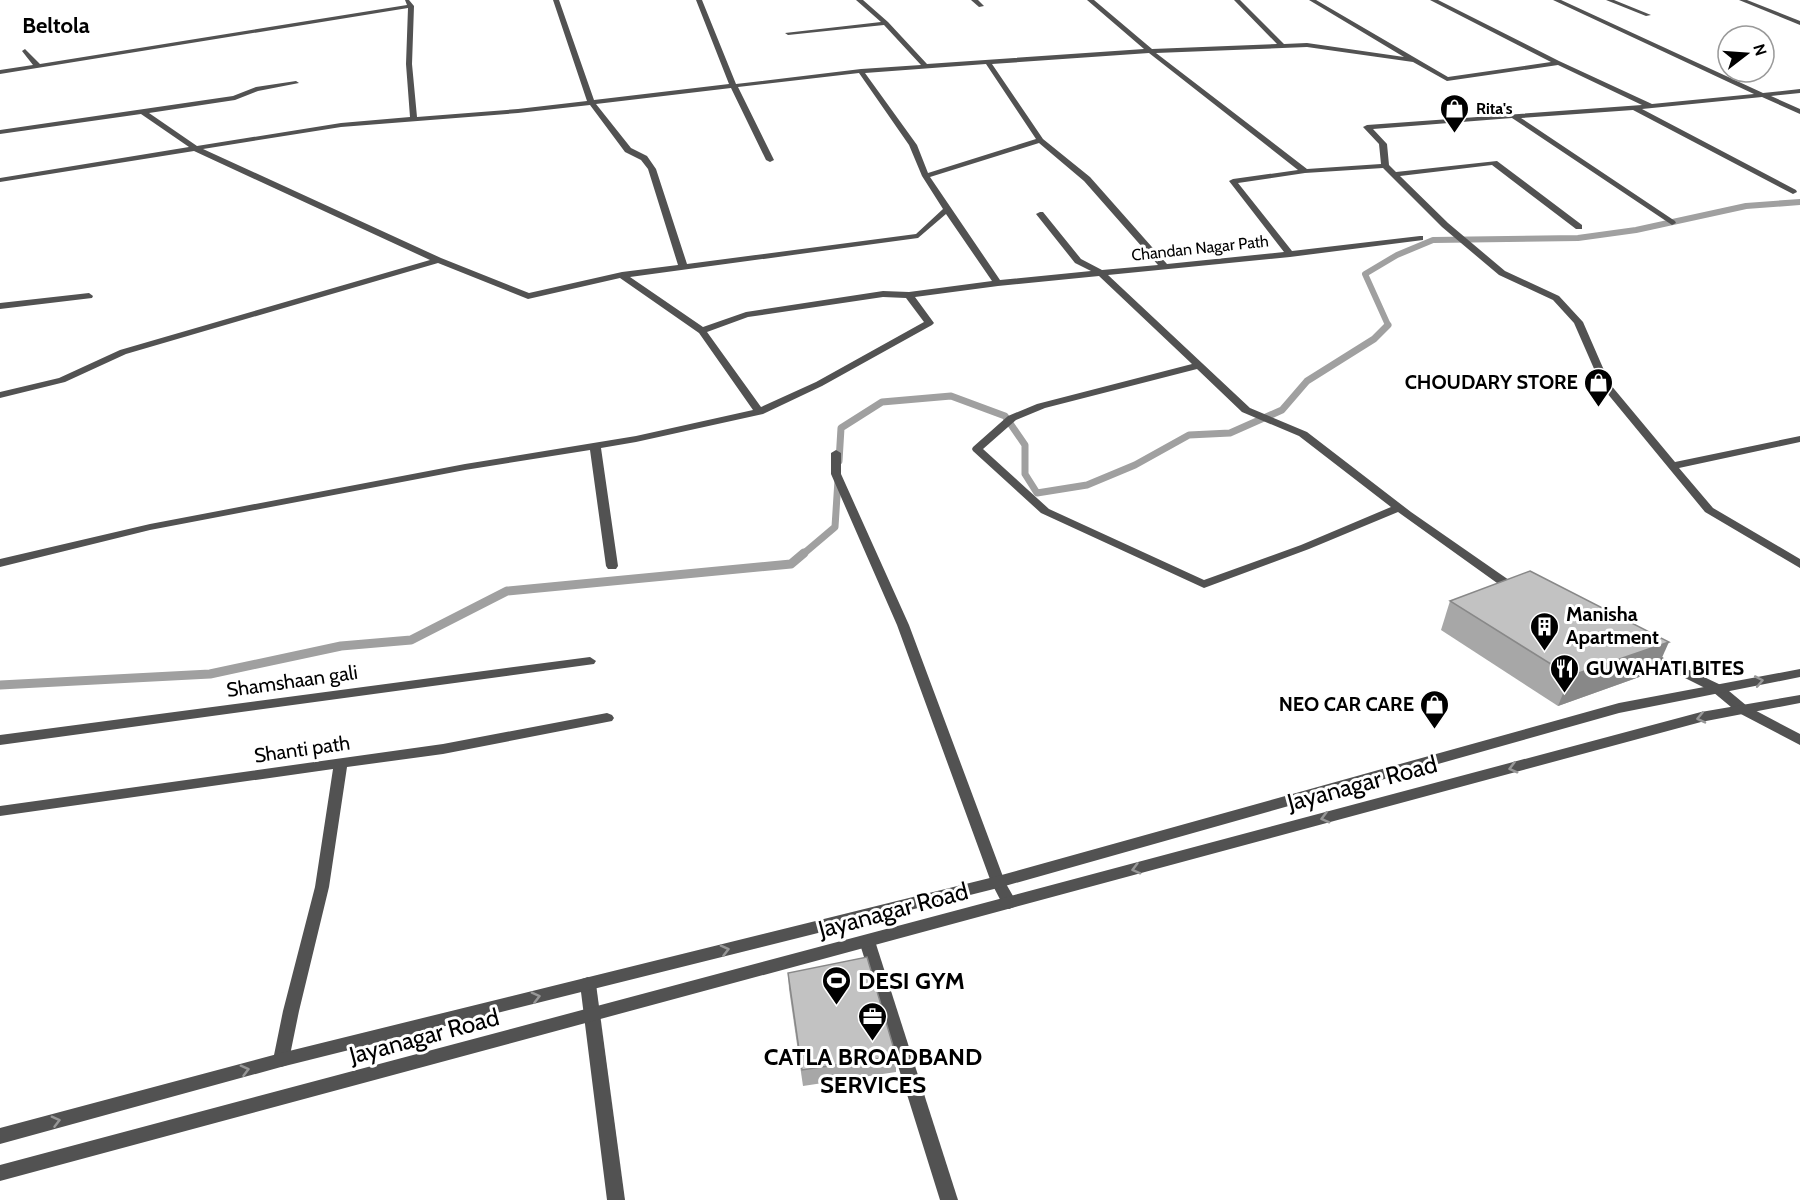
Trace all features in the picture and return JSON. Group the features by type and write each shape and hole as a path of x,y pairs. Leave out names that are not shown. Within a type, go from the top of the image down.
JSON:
{"street":[{"path":"406,0 411,6 409,64 414,118"},
{"path":"555,0 591,102 628,150 644,158 652,169 683,266"},
{"path":"699,0 733,85 770,160"},
{"path":"860,0 886,23 926,67"},
{"path":"974,0 981,6"},
{"path":"1090,0 1150,51 1305,171 1385,166"},
{"path":"1237,0 1282,46"},
{"path":"1312,0 1447,78 1559,63"},
{"path":"1434,0 1559,63 1652,106"},
{"path":"1556,0 1800,112"},
{"path":"1609,0 1648,15"},
{"path":"1742,0 1800,23"},
{"path":"0,72 411,6"},
{"path":"788,33 886,23"},
{"path":"0,180 198,150 341,125 518,111 861,71 1150,51 1307,45 1414,60"},
{"path":"25,51 38,66"},
{"path":"988,62 1040,140 1087,179 1164,266"},
{"path":"861,71 913,146 926,176 998,283"},
{"path":"0,132 235,98 256,89 296,83"},
{"path":"1800,91 1652,106 1367,127 1383,144 1385,166 1445,225 1502,273 1556,298 1578,322 1605,385 1709,510 1800,564"},
{"path":"1635,107 1793,192"},
{"path":"142,111 198,150 438,260 528,296 622,275 918,236 947,209"},
{"path":"1512,115 1672,223"},
{"path":"926,176 1040,140"},
{"path":"1393,175 1494,163 1579,227"},
{"name":"Chandan Nagar Path","path":"1290,254 1233,181 1305,171"},
{"path":"1040,214 1078,261 1101,273 1246,410 1303,434 1509,587 1530,597"},
{"path":"1290,254 1420,238"},
{"name":"Chandan Nagar Path","path":"702,331 747,315 883,294 909,295 998,283 1290,254"},
{"path":"0,395 62,380 123,352 438,260"},
{"path":"622,275 702,331 759,412"},
{"path":"0,563 150,527 453,469 595,445 759,412 819,384 929,323 909,295"},
{"path":"0,306 90,296"},
{"path":"1200,366 1041,406 1012,418 977,449 1045,511 1204,584 1305,547 1400,508"},
{"path":"1672,466 1800,440"},
{"path":"595,445 612,566"},
{"path":"836,453 836,474 903,625 998,882 1009,903"},
{"path":"1633,647 1718,689 1743,709 1800,740"},
{"name":"Shamshaan gali","path":"0,740 590,661"},
{"name":"Jayanagar Road","path":"0,1136 281,1060 998,882 1619,708 1800,673"},
{"name":"Jayanagar Road","path":"0,1173 1689,720 1800,699"},
{"name":"Shanti path","path":"0,811 443,749 607,718"},
{"path":"281,1060 322,887 341,764"},
{"path":"867,941 949,1200"},
{"path":"588,984 615,1200"}],"building":[{"path":"1530,571 1669,642 1570,676 1450,601"},
{"path":"867,957 896,1056 802,1070 788,973"}],"waterway":[{"path":"839,461 841,428 882,402 951,396 1005,416 1025,445 1025,474 1037,493 1087,485 1135,465 1189,435 1230,433 1282,410 1307,381 1374,339 1388,325 1365,274 1397,255 1433,240 1578,238 1636,230 1746,206 1800,202"},
{"path":"802,555 835,527 838,480"},
{"path":"0,685 210,674 341,646 411,640 507,591 791,564 804,553"}],"place":[{"name":"Rita's","path":"1455,134"},
{"name":"CHOUDARY STORE","path":"1599,408"},
{"name":"Manisha Apartment","path":"1545,652"},
{"name":"GUWAHATI BITES","path":"1565,694"},
{"name":"NEO CAR CARE","path":"1435,730"},
{"name":"DESI GYM","path":"837,1006"},
{"name":"CATLA BROADBAND SERVICES","path":"873,1042"}],"district":[{"name":"Beltola","path":"56,25"}]}
